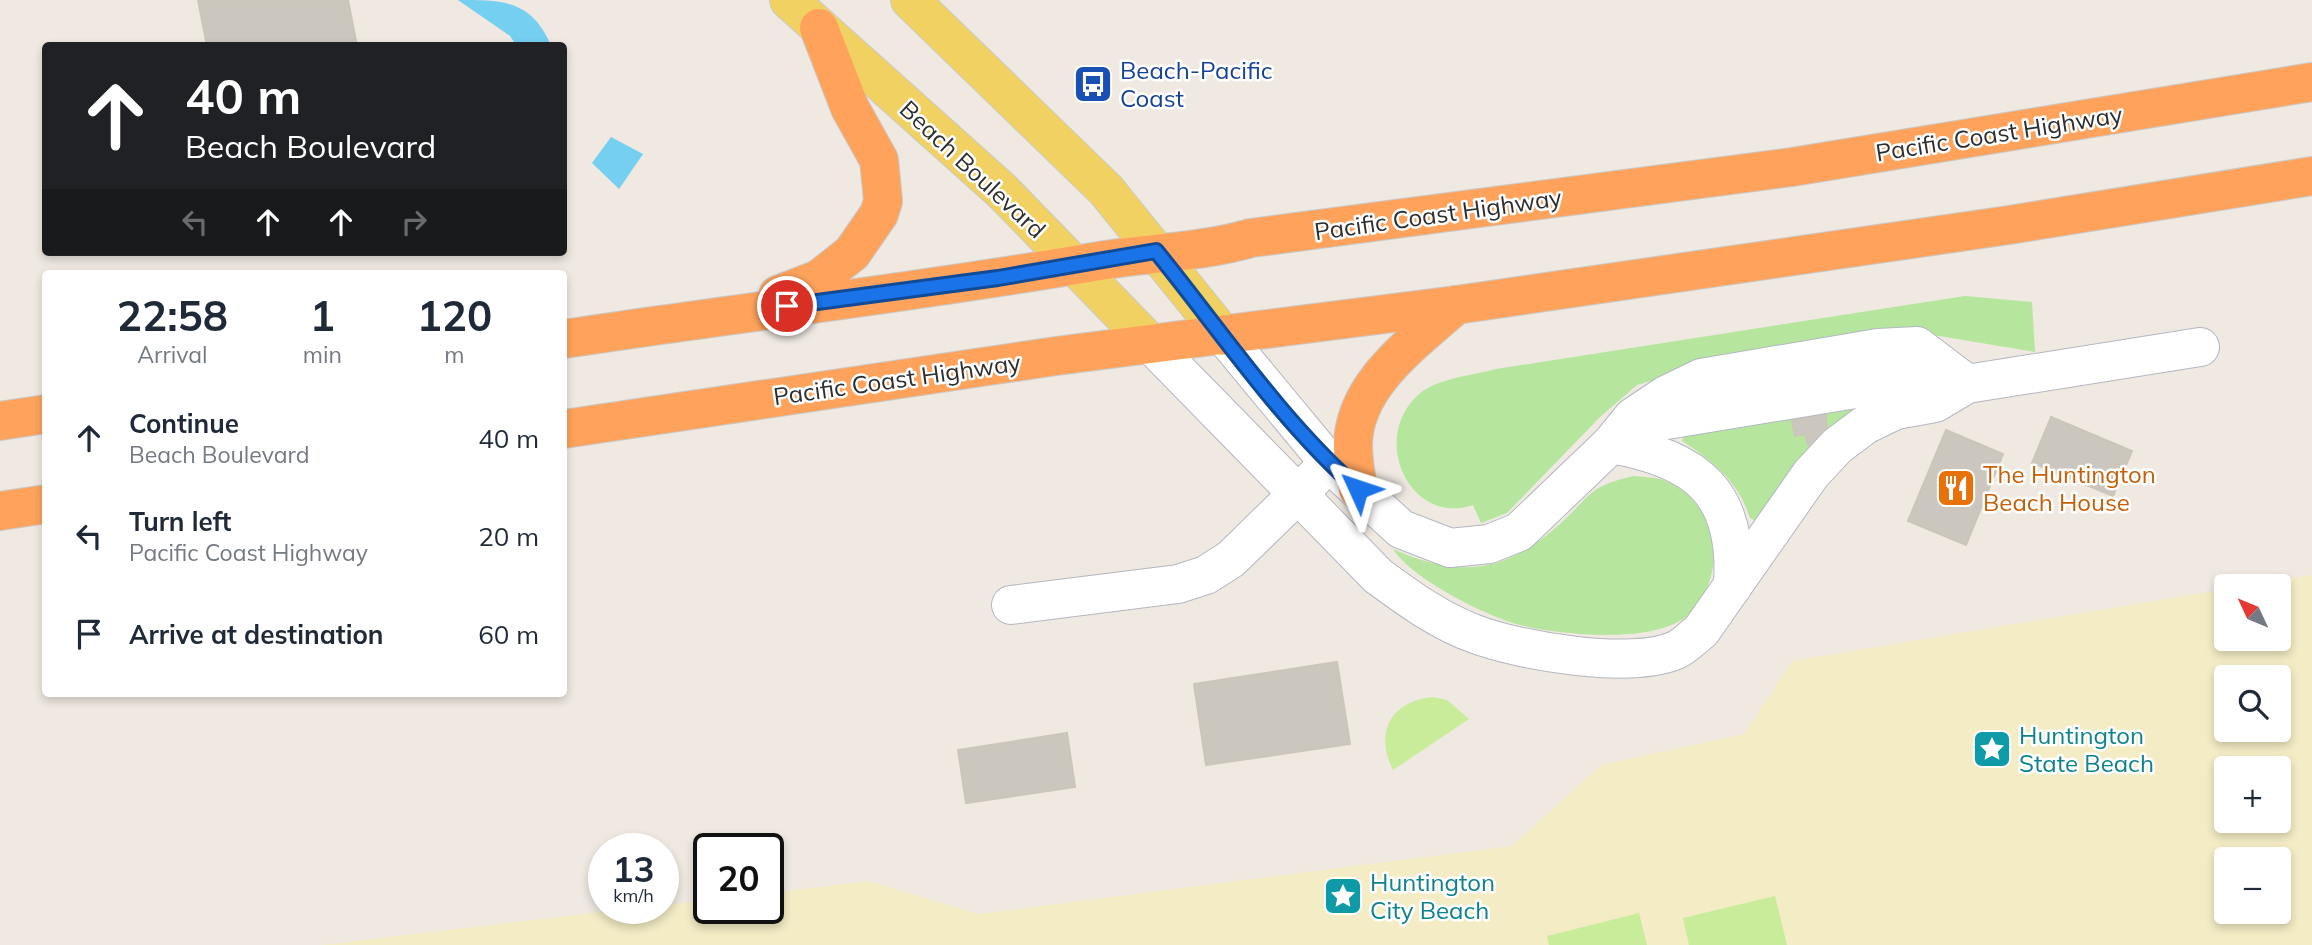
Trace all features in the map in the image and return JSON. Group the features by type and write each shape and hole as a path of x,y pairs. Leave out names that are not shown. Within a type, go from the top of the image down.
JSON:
{"highway":[{"path":"733,313 818,279 852,253 879,214 883,201 879,160 850,108 819,28"},
{"name":"Pacific Coast Highway","path":"567,339 733,313 894,293 1156,251 1232,244 1251,238 1792,167 2312,82"},
{"name":"Pacific Coast Highway","path":"567,429 1150,344 1456,305 1995,227 2312,176"},
{"path":"1344,476 1364,403 1386,369 1456,305"},
{"path":"0,421 42,415"},
{"path":"0,510 42,505"}],"main road":[{"name":"Beach Boulevard","path":"789,0 1002,191 1150,344"},
{"path":"910,0 1106,190 1224,336"}],"lane":[{"path":"1224,336 1344,476 1401,529 1450,548 1473,547 1519,531 1617,436 1633,417 1666,395 1701,378 1878,348 1917,346 1960,379"},
{"path":"1150,344 1378,576 1421,608 1475,635 1527,649 1641,659 1676,650 1701,631 1811,474 1838,446 1865,425 1896,410 1935,402 1960,379 2200,347"},
{"path":"1617,436 1685,467 1711,492 1724,509 1732,530 1735,552 1733,586"},
{"path":"1011,606 1178,584 1206,575 1231,559 1297,495 1344,476"}],"green space":[{"path":"1965,296 2032,302 2035,352 1921,333 1698,367 1637,385 1600,417 1507,513 1481,523 1473,505 1451,508 1432,503 1416,492 1405,476 1398,457 1397,437 1402,416 1423,391 1442,382 1496,369"},
{"path":"1847,404 1854,409 1760,523 1750,518 1732,483 1704,456 1682,441 1685,433"},
{"path":"1633,476 1660,479 1686,493 1704,516 1710,529 1714,558 1706,591 1692,612 1670,626 1651,631 1605,635 1559,632 1520,625 1488,614 1451,595 1416,572 1393,549 1440,565 1481,566 1501,561 1540,540 1598,488"},
{"path":"1433,697 1447,700 1469,719 1393,770 1385,743 1390,721 1406,705"},
{"path":"1775,896 1787,945 1689,945 1683,918"},
{"path":"1639,913 1647,945 1549,945 1547,936"}],"sand":[{"name":"Huntington State Beach","path":"2312,575 2312,945 321,945 588,913 588,924 679,924 679,903 693,902 693,924 784,924 784,891 869,881 978,914 1512,846 1601,765 1744,734 1792,661 2214,591 2214,651 2291,651 2291,578"}],"water":[{"path":"458,0 502,2 525,11 543,30 549,42 514,42 510,36"},
{"path":"611,137 643,154 619,189 592,163"}],"building":[{"path":"198,0 348,0 356,42 206,42"},
{"path":"1825,409 1828,437 1814,449 1808,445 1805,434 1795,436 1791,416"},
{"path":"2051,417 2132,451 2113,496 2032,463"},
{"name":"The Huntington Beach House","path":"1946,430 2003,454 1966,545 1908,521"},
{"path":"1337,662 1350,744 1206,765 1194,684"},
{"path":"1067,733 1075,787 966,803 958,750"}],"place":[{"name":"Beach-Pacific Coast","path":"1093,84"},
{"name":"The Huntington Beach House","path":"1956,488"},
{"name":"Huntington State Beach","path":"1992,749"},
{"name":"Huntington City Beach","path":"1343,896"}],"route":[{"path":"787,306 998,278 1156,251 1276,401 1330,464 1358,489"}]}
